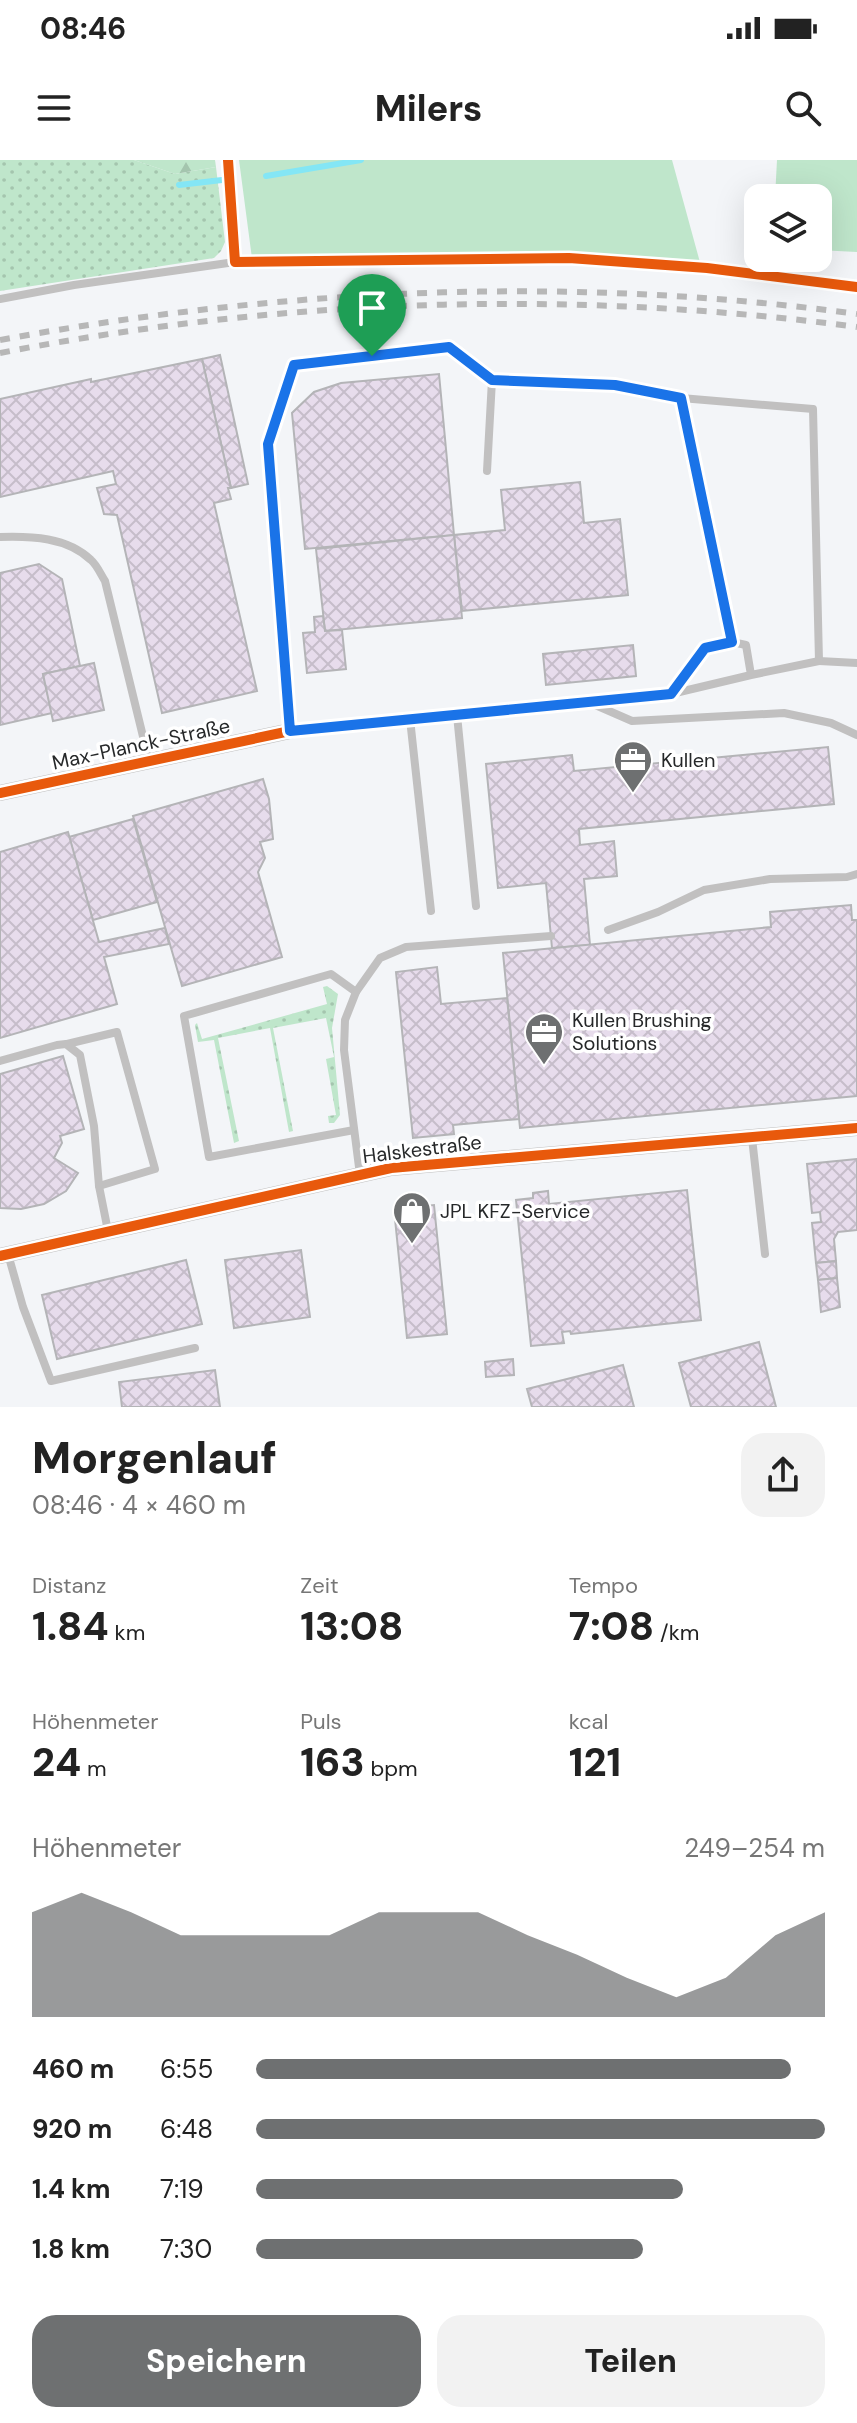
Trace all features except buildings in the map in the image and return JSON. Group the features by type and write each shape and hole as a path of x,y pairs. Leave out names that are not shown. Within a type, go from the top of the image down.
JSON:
{"street":[{"name":"Max-Planck-Straße","path":"0,793 290,731"},
{"name":"Halskestraße","path":"4,1255 391,1168 857,1128"}],"lane":[{"path":"228,160 235,262"},
{"path":"0,299 235,262 569,258 707,268 857,287"},
{"path":"819,661 813,409 681,398 615,385 492,380 449,347 294,365 268,444 290,731 671,694 819,661 857,663"},
{"path":"487,471 492,380"},
{"path":"681,398 732,642"},
{"path":"0,537 22,536 64,542 91,560 105,581 149,761"},
{"path":"671,694 705,648 732,642 746,645 751,675"},
{"path":"591,703 632,721 784,713 831,723 857,735"},
{"path":"457,715 476,906"},
{"path":"410,719 431,911"},
{"path":"608,930 658,912 704,890 770,879 847,877 857,874"},
{"path":"360,1175 344,1050 345,1020 356,992 380,958 406,947 551,936"},
{"path":"354,1130 209,1157 184,1016 331,974 356,992"},
{"path":"0,1061 117,1032 155,1169 99,1186"},
{"path":"66,1044 80,1055 94,1126 99,1186 109,1232"},
{"path":"752,1137 765,1254"},
{"path":"4,1255 51,1381 195,1348"}],"green space":[{"path":"0,160 134,160 175,174 216,167 225,242 214,258 0,291"},
{"path":"134,160 215,160 216,167 175,174"},
{"path":"239,160 672,160 701,266 569,256 253,266"},
{"path":"777,160 857,160 857,252 832,251 832,184 776,184"},
{"path":"327,986 338,994 332,1028 340,1115 334,1123 329,1123 328,1116 336,1115 326,1059 334,1057 326,1018 273,1028 293,1131 289,1132 270,1028 218,1038 239,1141 234,1143 214,1040 198,1042 195,1025 197,1023 202,1039 327,1004 323,987"}],"waterway":[{"path":"266,176 361,160"},
{"path":"179,185 222,180"}],"railway":[{"path":"0,340 106,322 213,309 427,293 535,291 643,294 857,314"},
{"path":"0,353 213,320 427,305 643,307 857,327"}],"cycle path":[{"path":"228,160 235,262 569,258 707,268 857,287"},
{"path":"0,793 290,731"},
{"path":"0,1256 391,1168 857,1128"}],"place":[{"name":"Kullen","path":"633,794"},
{"name":"Kullen Brushing Solutions","path":"544,1066"},
{"name":"JPL KFZ-Service","path":"412,1245"}],"route":[{"path":"449,347 492,380 615,385 681,398 732,642 705,648 671,694 290,731 268,444 294,365 372,356 449,347"}]}
